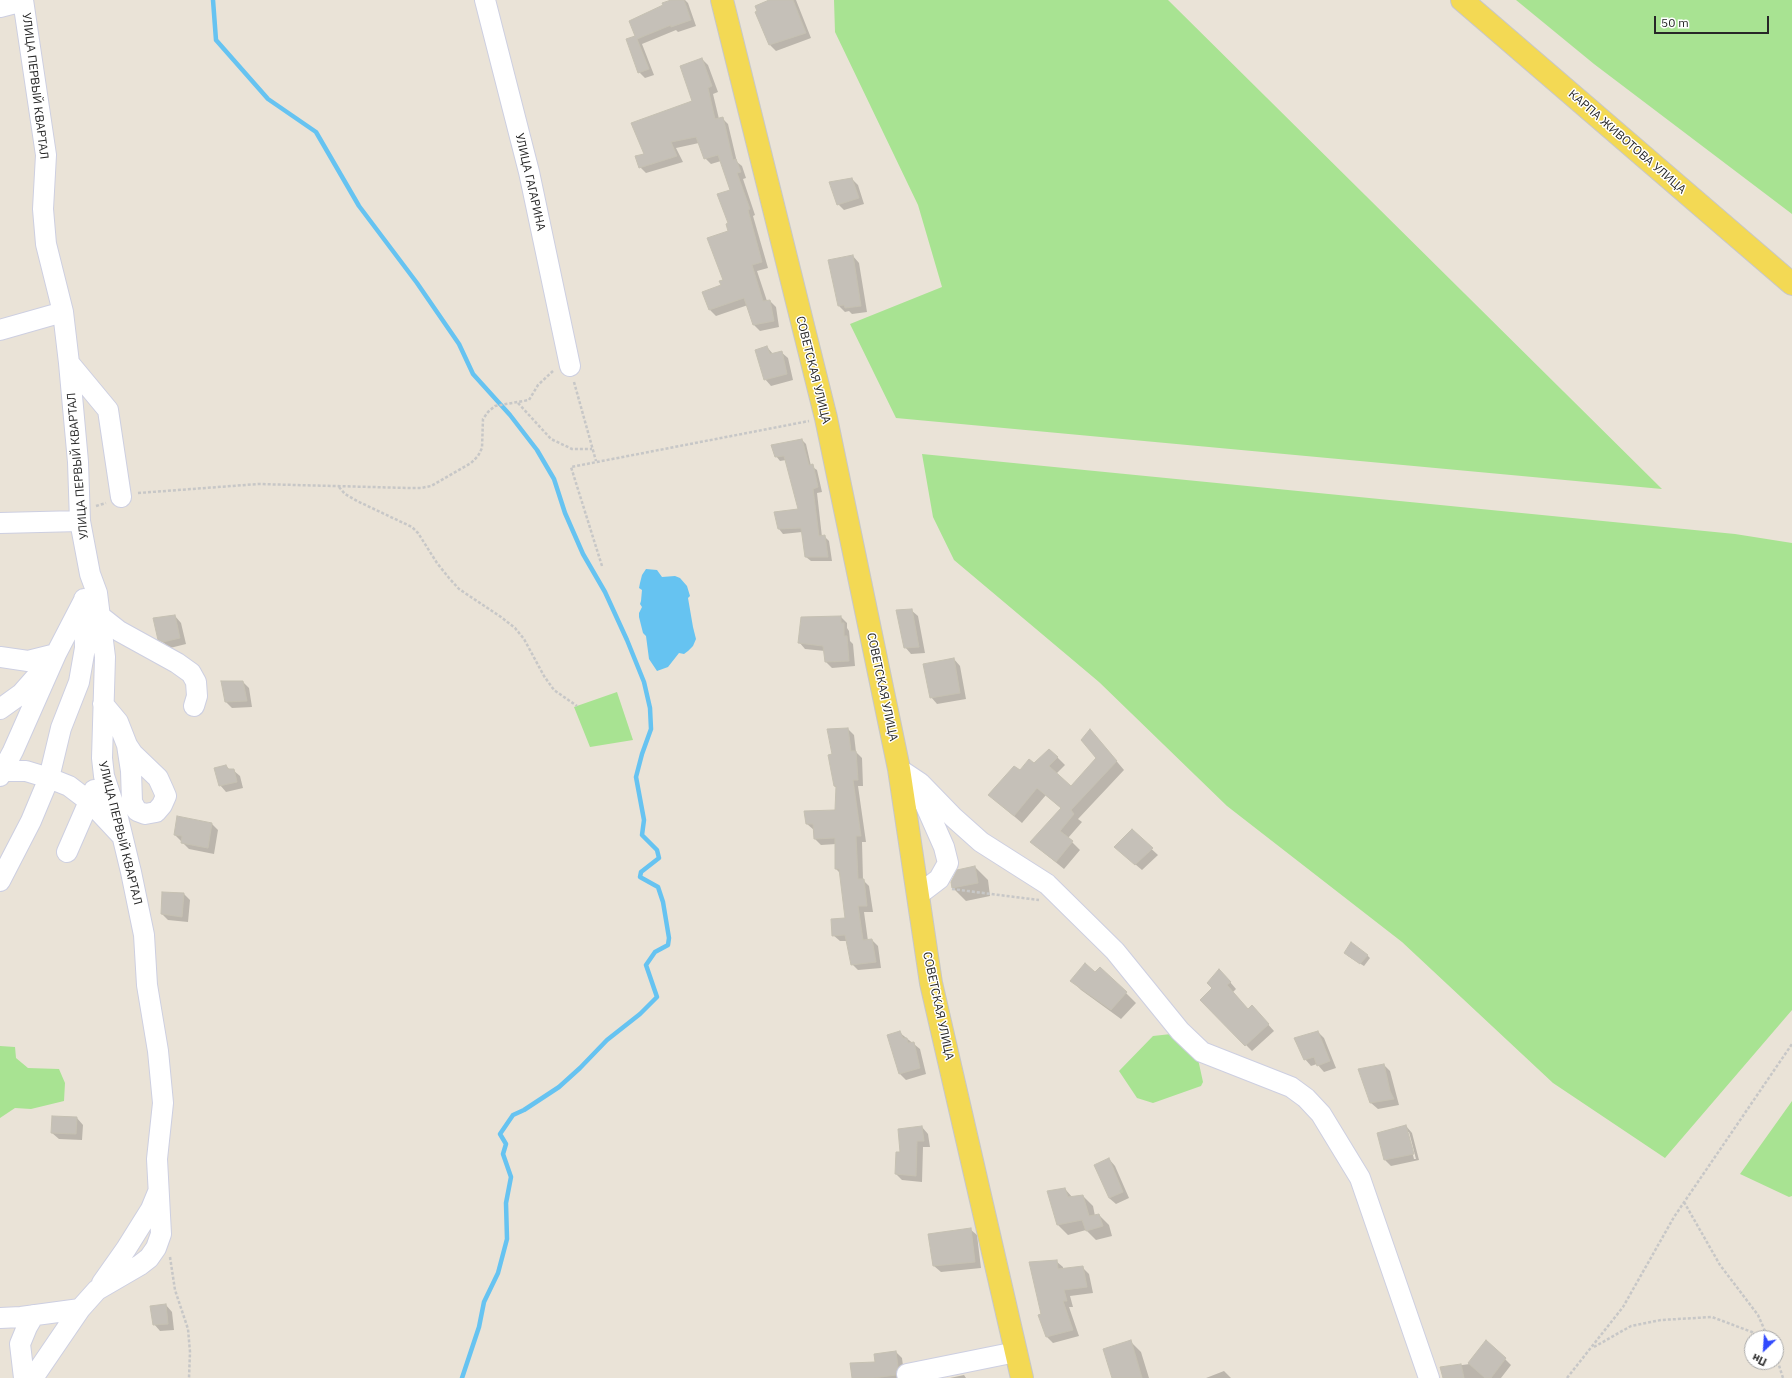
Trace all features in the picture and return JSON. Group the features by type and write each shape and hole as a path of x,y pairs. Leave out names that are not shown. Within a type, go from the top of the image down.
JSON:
{"main road":[{"name":"СОВЕТСКАЯ УЛИЦА","path":"722,0 826,418 923,891 931,983 1022,1378"},
{"name":"КАРПА ЖИВОТОВА УЛИЦА","path":"1462,0 1792,284"}],"street":[{"path":"0,8 23,0"},
{"name":"УЛИЦА ПЕРВЫЙ КВАРТАЛ","path":"23,0 46,155 43,209 46,244 63,312 78,462 80,514 90,574 97,593 105,657 103,767 122,837 144,935 147,985 158,1051 163,1103 157,1160 162,1234 156,1248 149,1258 140,1265 97,1290 80,1309 33,1378"},
{"name":"УЛИЦА ГАГАРИНА","path":"486,0 529,172 570,366"},
{"path":"0,330 63,312"},
{"path":"69,363 108,410 121,497"},
{"path":"0,523 80,514"},
{"path":"90,574 84,598 1,772 26,771 69,786 90,802 122,837"},
{"path":"0,881 31,821 49,778 61,728 79,682 85,648 84,598"},
{"path":"100,616 119,631 177,662 191,673 196,682 197,696 194,706"},
{"path":"0,657 28,662 56,654"},
{"path":"0,709 21,694 56,654"},
{"path":"103,704 118,722 126,745"},
{"path":"68,852 90,802 103,767"},
{"path":"899,769 920,783 981,842 1047,884 1115,951 1180,1032 1202,1052 1291,1088 1306,1098 1321,1114 1360,1178 1428,1378"},
{"path":"920,783 925,804 944,848 948,863 938,878 923,891"},
{"path":"944,848 973,834"},
{"path":"97,1290 126,1249 151,1209 159,1190"},
{"path":"0,1318 80,1309"},
{"path":"24,1378 20,1344 34,1315"},
{"path":"906,1374 1016,1352"}],"path":[{"path":"80,514 133,493 258,484 421,488 431,486 471,463 478,456 482,448 483,419 495,406 529,400 538,386 549,374 560,368 570,366 596,461"},
{"path":"518,403 552,439 572,449 592,449"},
{"path":"602,566 571,467 826,418"},
{"path":"339,486 345,494 357,502 415,530 437,563 459,589 515,628 524,639 544,676 554,690 577,706"},
{"path":"923,891 1067,903"},
{"path":"1567,1378 1592,1348 1630,1297 1661,1239 1684,1202 1792,1044"},
{"path":"1684,1202 1720,1265 1758,1315 1765,1330"},
{"path":"159,1239 162,1246 171,1258 175,1290 188,1330 190,1352 189,1378"},
{"path":"1592,1348 1631,1326 1661,1320 1712,1317 1747,1330"}],"green space":[{"path":"834,0 1168,0 1662,489 896,418 850,324 942,287 918,205 835,32"},
{"path":"1516,0 1792,0 1792,214 1594,64"},
{"path":"922,454 1735,534 1792,543 1792,1010 1665,1158 1553,1083 1402,942 1227,806 1099,682 954,560 933,517"},
{"path":"617,692 633,740 590,747 574,707"},
{"path":"1171,1034 1198,1059 1203,1082 1201,1086 1153,1103 1137,1098 1119,1071 1153,1036"},
{"path":"0,1046 15,1047 16,1058 28,1068 59,1069 65,1083 64,1101 31,1109 15,1108 0,1118"},
{"path":"1792,1101 1792,1196 1789,1197 1740,1174"}],"water":[{"path":"646,569 657,570 662,577 675,576 680,578 687,586 690,596 688,598 696,639 693,646 688,651 684,654 679,653 668,667 657,671 649,659 646,636 643,633 639,617 642,607 640,604 642,590 639,588 642,575"}],"building":[{"path":"671,0 684,0 691,20 671,27 671,25 637,39 649,69 638,73 626,39 635,36 629,21 663,5 662,3"},
{"path":"769,0 793,0 806,33 769,45 755,12 757,11 755,6"},
{"path":"702,58 712,86 708,88 715,119 723,117 733,160 736,159 741,172 737,173 750,209 748,210 762,262 752,265 763,301 770,300 774,321 753,325 744,298 709,310 702,292 721,285 719,281 723,280 707,238 728,231 726,224 728,223 717,194 730,190 718,155 704,159 696,137 671,142 677,156 639,168 635,156 644,154 631,123 692,101 680,66"},
{"path":"852,178 859,198 837,205 829,182"},
{"path":"853,255 861,306 845,308 844,305 838,306 828,260"},
{"path":"767,346 770,354 782,351 787,374 764,380 755,350"},
{"path":"802,439 809,465 813,464 818,487 813,489 819,536 825,535 828,557 805,557 801,528 778,529 774,512 798,509 784,456 775,457 771,445"},
{"path":"912,609 919,647 904,648 896,610"},
{"path":"175,615 180,638 163,642 158,640 153,618"},
{"path":"841,616 841,623 844,623 844,636 847,636 849,661 825,662 823,646 798,643 801,617"},
{"path":"954,658 960,693 930,698 923,664"},
{"path":"221,681 243,681 247,701 225,702"},
{"path":"848,728 851,751 856,751 858,780 853,780 861,836 856,836 858,879 864,879 867,906 858,906 863,940 872,939 876,962 851,965 845,935 832,936 831,919 845,918 839,869 835,869 835,838 814,839 813,824 806,824 804,811 835,810 836,786 834,786 828,755 832,754 827,729"},
{"path":"1090,729 1117,761 1071,810 1074,814 1060,831 1073,841 1056,862 1030,842 1061,808 1037,788 1014,816 988,795 1014,766 1020,770 1029,759 1034,763 1049,749 1058,757 1049,766 1071,786 1096,758 1081,740"},
{"path":"226,765 228,769 234,769 237,782 219,786 214,768"},
{"path":"177,816 212,823 208,848 181,843 182,836 174,835"},
{"path":"1132,829 1153,848 1135,865 1114,847"},
{"path":"975,866 978,883 952,888 951,882 957,870"},
{"path":"162,892 184,893 182,917 161,914"},
{"path":"1351,942 1368,955 1360,964 1344,953"},
{"path":"1085,963 1095,972 1100,967 1127,992 1111,1010 1070,981"},
{"path":"1219,969 1231,982 1227,985 1248,1009 1252,1005 1269,1024 1245,1046 1200,1000 1212,988 1207,983"},
{"path":"900,1031 903,1038 907,1038 908,1043 914,1042 920,1068 899,1074 887,1035"},
{"path":"1318,1031 1330,1061 1317,1066 1314,1057 1304,1060 1294,1038"},
{"path":"1384,1064 1390,1091 1394,1099 1370,1103 1358,1069"},
{"path":"52,1116 77,1117 76,1134 51,1133"},
{"path":"1406,1125 1414,1154 1384,1160 1377,1133"},
{"path":"922,1126 924,1141 917,1141 916,1176 895,1174 896,1152 900,1152 898,1129"},
{"path":"1109,1158 1123,1192 1109,1198 1094,1165"},
{"path":"1065,1188 1068,1197 1083,1195 1089,1216 1099,1214 1103,1226 1086,1231 1082,1220 1057,1225 1047,1191"},
{"path":"971,1228 975,1262 933,1266 928,1234"},
{"path":"1057,1260 1058,1269 1083,1266 1087,1287 1064,1290 1067,1301 1063,1301 1073,1330 1046,1337 1038,1315 1041,1314 1029,1262"},
{"path":"166,1304 168,1324 153,1325 150,1306"},
{"path":"1131,1340 1142,1378 1112,1378 1103,1349"},
{"path":"1486,1340 1506,1358 1491,1378 1485,1378 1468,1363"},
{"path":"896,1351 898,1367 896,1375 873,1378 852,1378 850,1363 875,1362 874,1354"},
{"path":"1461,1364 1464,1378 1443,1378 1440,1367"}],"waterway":[{"path":"213,0 216,40 268,99 316,132 359,206 417,283 459,344 473,374 510,415 537,450 554,479 565,513 583,554 605,592 627,640 644,682 650,708 651,729 636,777 644,820 642,835 657,850 659,858 641,872 640,877 658,887 663,902 669,938 668,945 655,952 646,965 657,997 640,1014 607,1040 559,1087 524,1110 513,1115 500,1134 506,1144 503,1154 511,1177 506,1203 507,1239 498,1273 484,1302 479,1327 462,1378"}]}
